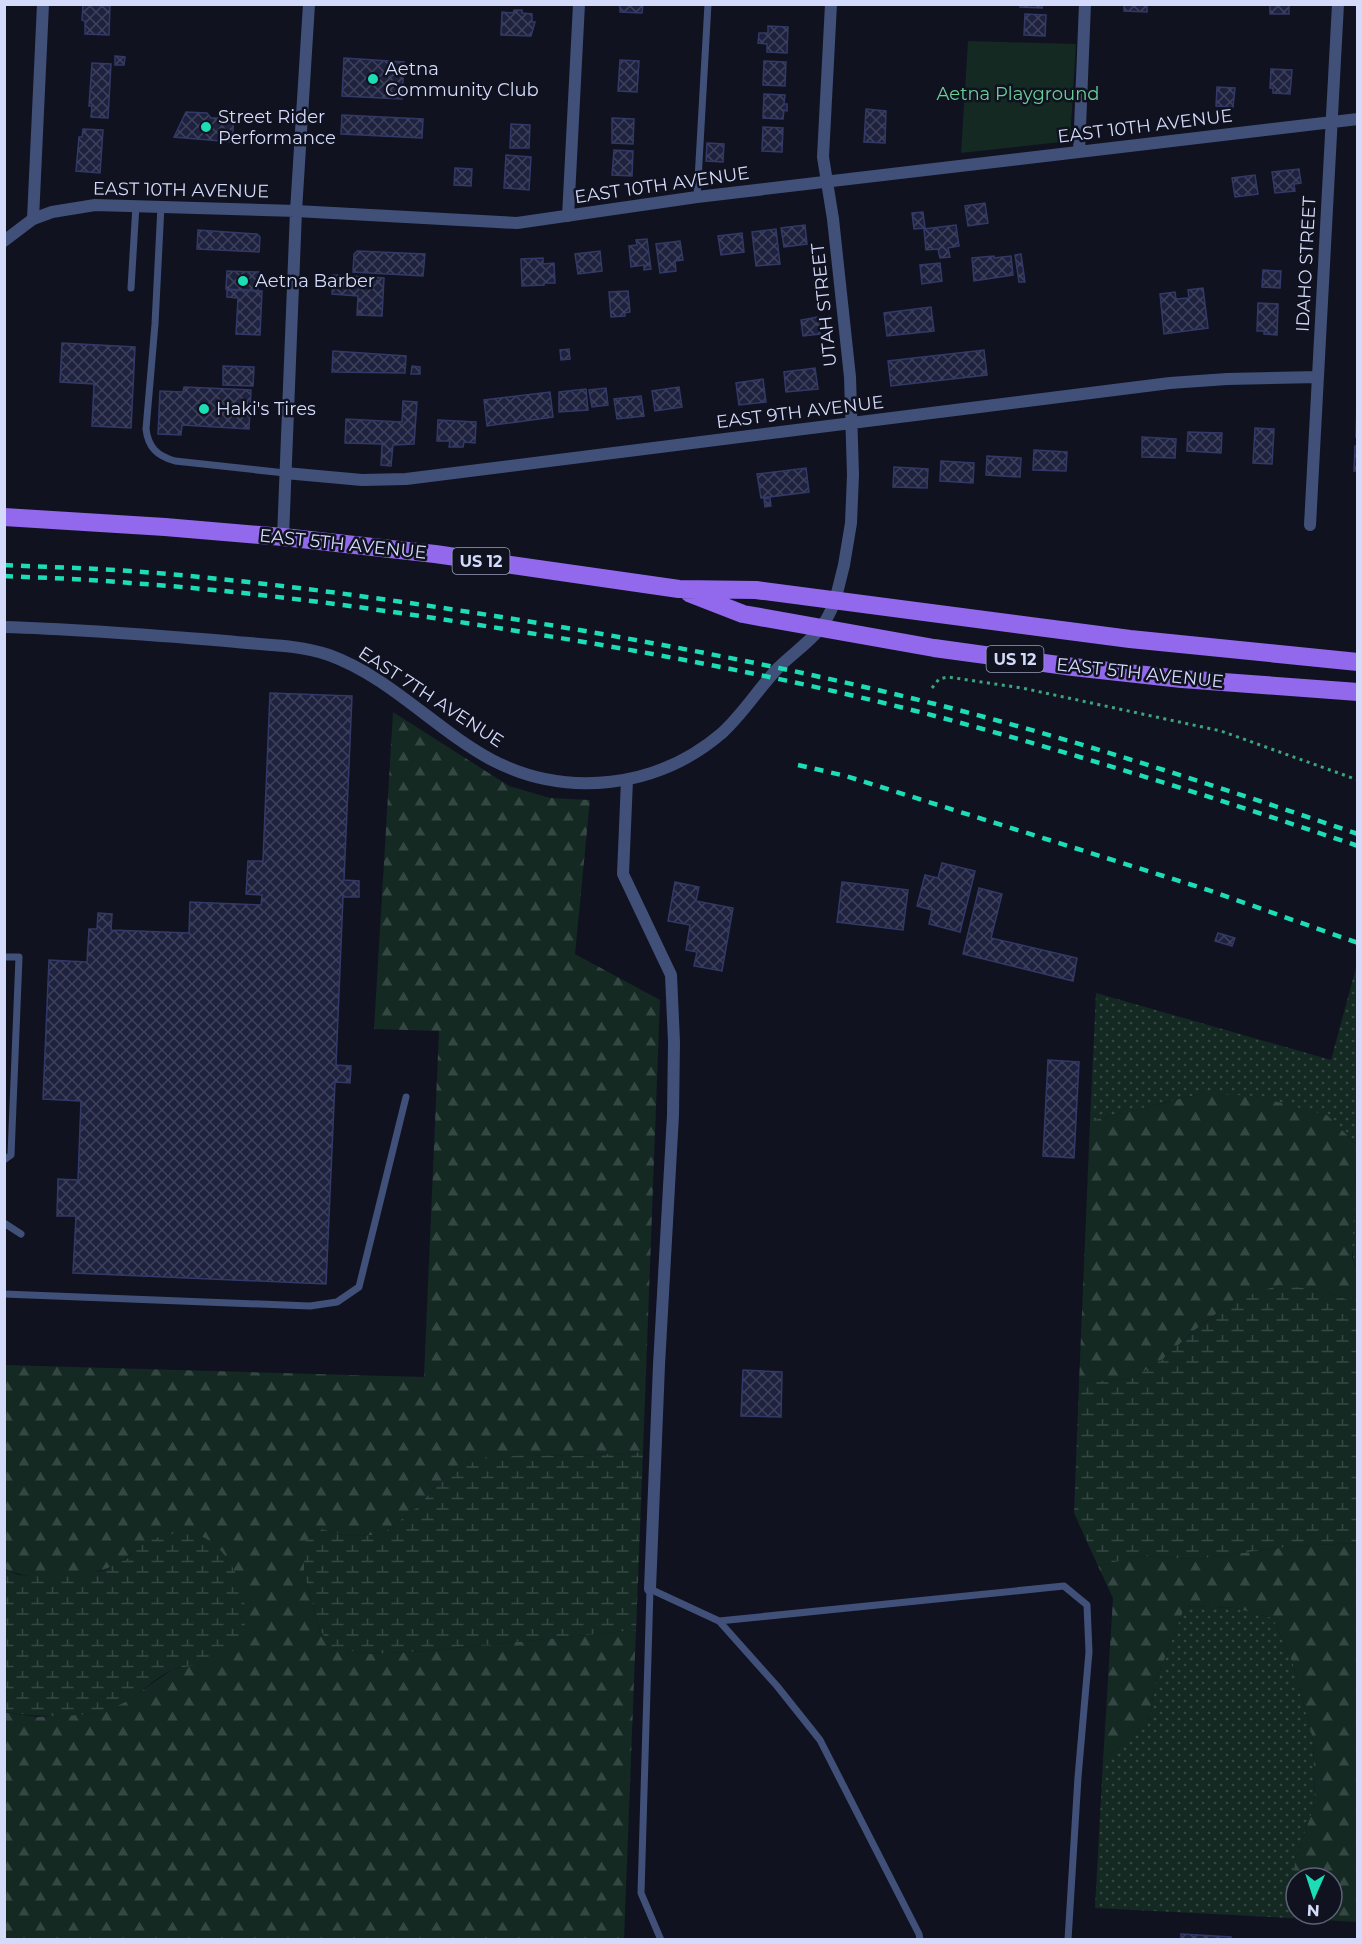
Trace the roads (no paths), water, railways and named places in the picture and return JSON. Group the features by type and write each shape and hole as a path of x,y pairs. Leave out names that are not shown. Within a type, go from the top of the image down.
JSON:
{"main road":[{"name":"EAST 5TH AVENUE","path":"4,517 283,537 435,554 679,589 756,590 1130,639 1358,662"},
{"name":"EAST 5TH AVENUE","path":"679,589 743,614 934,648 1182,679 1358,692"}],"street":[{"path":"33,219 43,4"},
{"path":"283,537 297,211 309,4"},
{"path":"568,216 579,4"},
{"name":"UTAH STREET","path":"831,4 823,148 849,368 853,475 852,516 836,601"},
{"path":"1079,152 1085,4"},
{"name":"IDAHO STREET","path":"1310,525 1338,4"},
{"name":"EAST 10TH AVENUE","path":"4,241 33,219 52,212 86,206 136,205 297,211 505,223 697,197 1358,119"},
{"name":"EAST 9TH AVENUE","path":"285,473 362,480 406,479 1170,383 1227,378 1318,377"},
{"name":"EAST 7TH AVENUE","path":"4,627 184,638 308,650 336,658 360,670 464,743 511,768 530,776 568,782 608,783 627,780 666,768 709,743 736,718 777,668 820,629 836,601"},
{"path":"627,780 623,874 671,975 674,1042 673,1114 658,1377 650,1589"}],"lane":[{"path":"697,197 708,4"},
{"path":"131,288 136,205"},
{"path":"161,206 147,441 163,458 175,461 285,473"},
{"path":"4,957 19,957 11,1155 4,1160"},
{"path":"4,1294 310,1306 337,1302 359,1287 406,1097"},
{"path":"4,1223 21,1234"},
{"path":"718,1621 1064,1586 1087,1605 1089,1652 1078,1777 1068,1940"},
{"path":"661,1940 641,1893 650,1589 718,1621 777,1686 820,1740 920,1940"}],"railway":[{"path":"4,565 130,571 313,590 495,616 718,656 829,679 992,719 1149,765 1358,834"},
{"path":"4,576 98,580 327,603 575,640 732,669 939,717 1149,778 1358,846"},
{"path":"798,765 846,776 1208,890 1358,943"}],"place":[{"name":"Aetna Community Club","path":"373,79"},
{"name":"Street Rider Performance","path":"206,127"},
{"name":"Aetna Barber","path":"243,281"},
{"name":"Haki's Tires","path":"204,409"}],"park label":[{"name":"Aetna Playground","path":"1018,94"}]}
